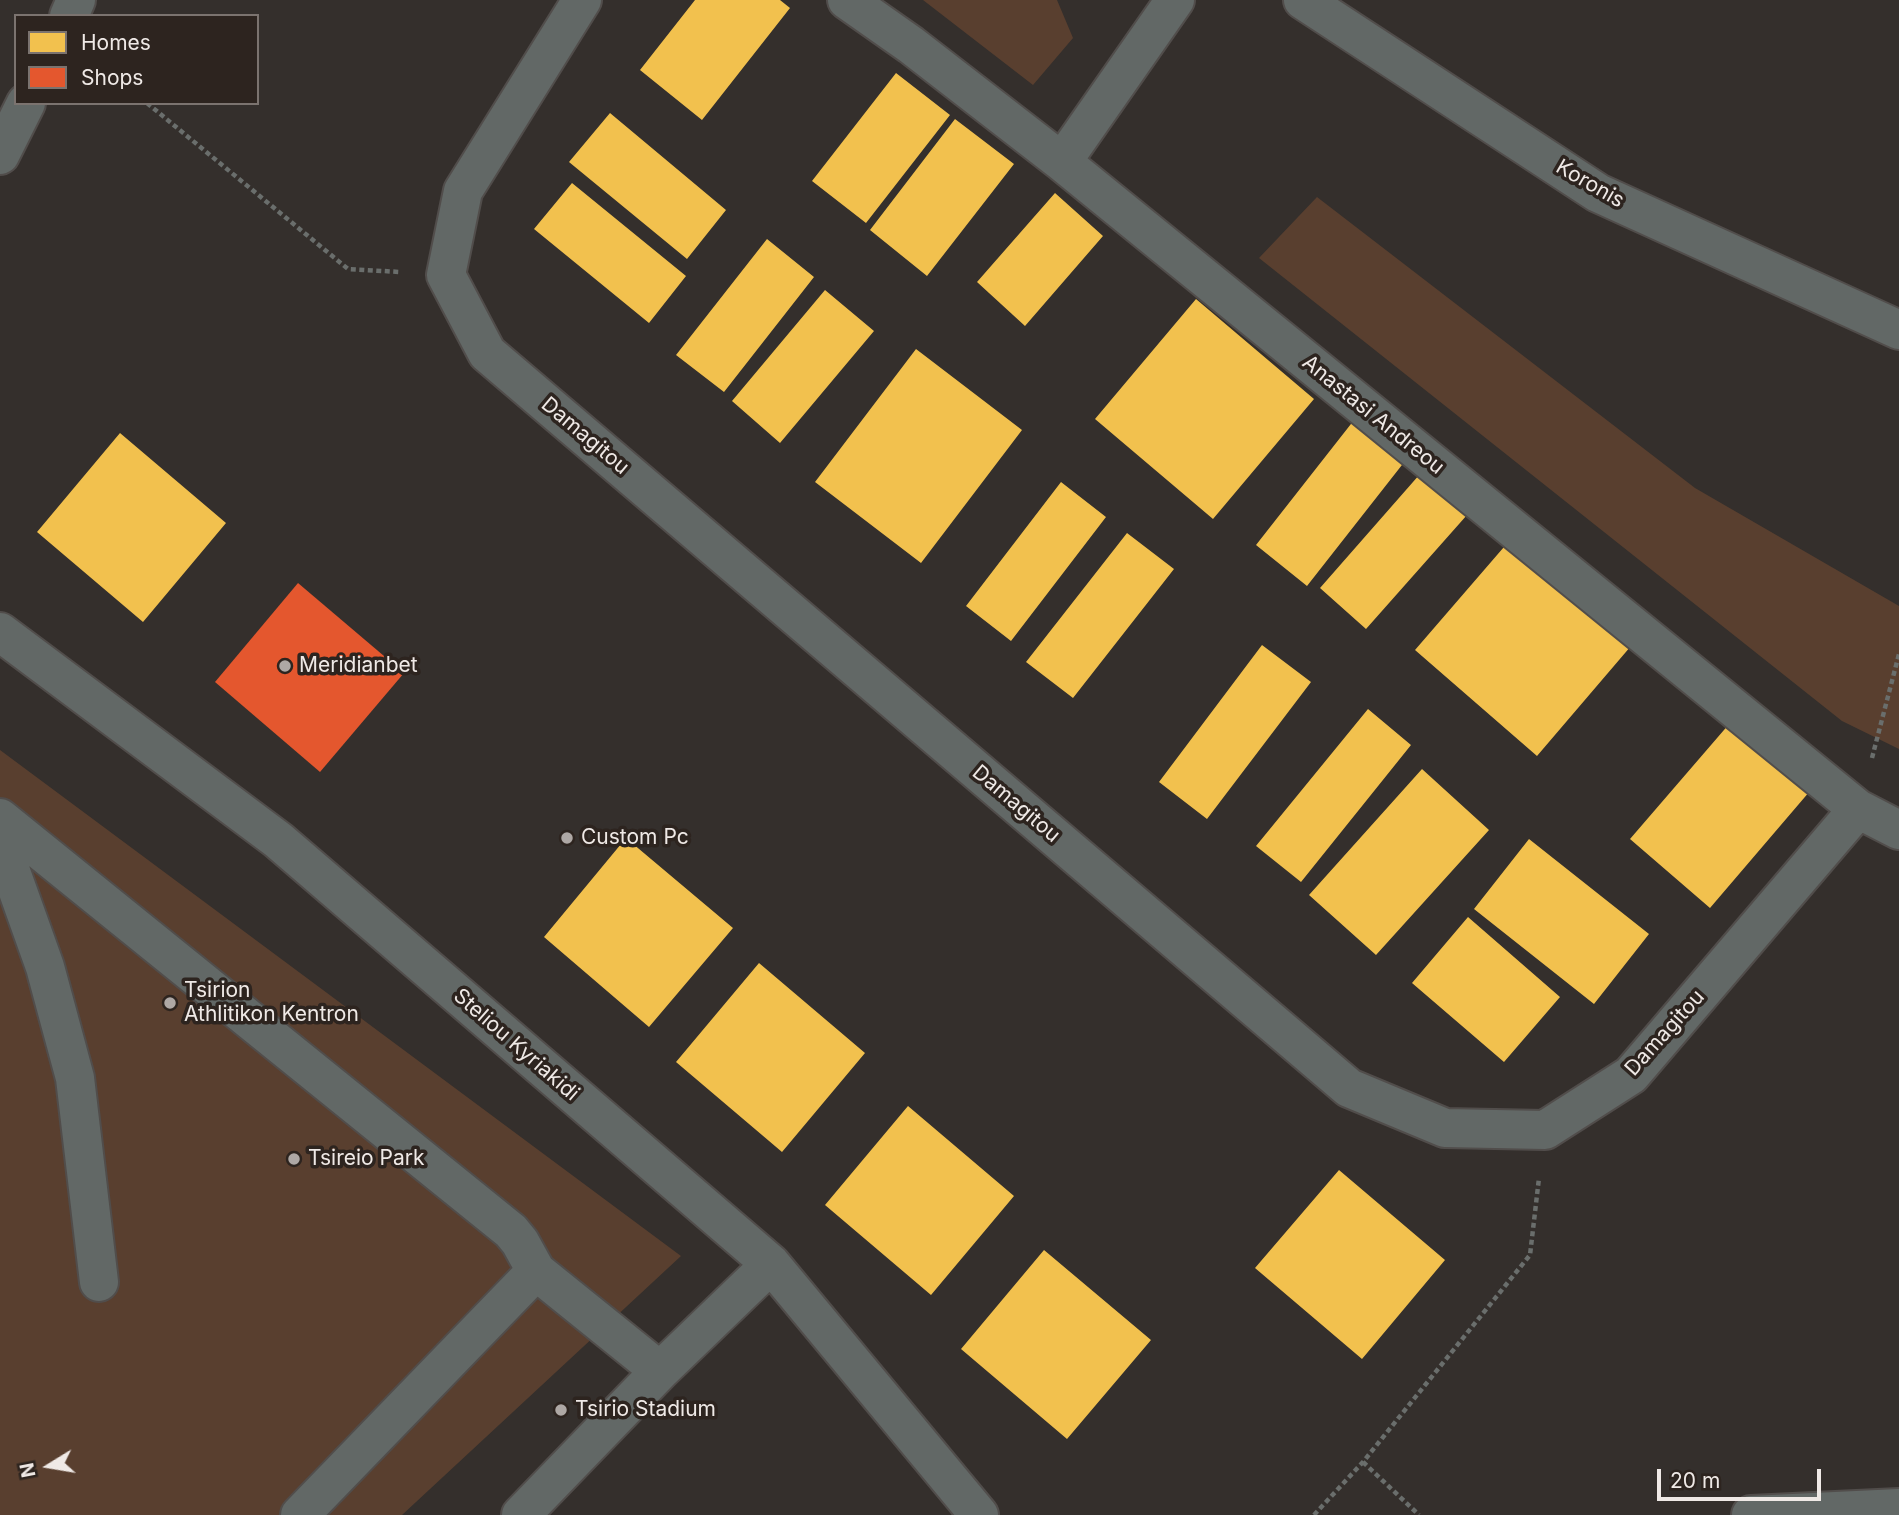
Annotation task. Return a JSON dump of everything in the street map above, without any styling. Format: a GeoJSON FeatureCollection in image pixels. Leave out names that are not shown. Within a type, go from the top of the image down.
{"type":"FeatureCollection","features":[{"type":"Feature","properties":{"kind":"street"},"geometry":{"type":"LineString","coordinates":[[446,275],[463,191],[582,0]]}},
{"type":"Feature","properties":{"kind":"street","name":"Anastasi Andreou"},"geometry":{"type":"LineString","coordinates":[[847,0],[911,45],[1062,162],[1858,809],[1899,830]]}},
{"type":"Feature","properties":{"kind":"street"},"geometry":{"type":"LineString","coordinates":[[1062,162],[1175,0]]}},
{"type":"Feature","properties":{"kind":"street","name":"Koronis"},"geometry":{"type":"LineString","coordinates":[[1303,0],[1598,193],[1899,330]]}},
{"type":"Feature","properties":{"kind":"street"},"geometry":{"type":"LineString","coordinates":[[0,155],[25,105]]}},
{"type":"Feature","properties":{"kind":"street","name":"Damagitou"},"geometry":{"type":"LineString","coordinates":[[446,275],[487,352],[1349,1088],[1445,1128],[1545,1130],[1631,1075],[1858,809]]}},
{"type":"Feature","properties":{"kind":"street","name":"Steliou Kyriakidi"},"geometry":{"type":"LineString","coordinates":[[0,632],[278,840],[771,1265],[979,1515]]}},
{"type":"Feature","properties":{"kind":"street"},"geometry":{"type":"LineString","coordinates":[[0,818],[511,1231],[536,1271],[660,1371]]}},
{"type":"Feature","properties":{"kind":"street"},"geometry":{"type":"LineString","coordinates":[[0,841],[45,967],[75,1078],[99,1282]]}},
{"type":"Feature","properties":{"kind":"street"},"geometry":{"type":"LineString","coordinates":[[520,1515],[660,1371],[771,1265]]}},
{"type":"Feature","properties":{"kind":"street"},"geometry":{"type":"LineString","coordinates":[[300,1515],[536,1271]]}},
{"type":"Feature","properties":{"kind":"street"},"geometry":{"type":"LineString","coordinates":[[1751,1515],[1899,1508]]}},
{"type":"Feature","properties":{"kind":"path"},"geometry":{"type":"LineString","coordinates":[[149,105],[348,269],[446,275]]}},
{"type":"Feature","properties":{"kind":"path"},"geometry":{"type":"LineString","coordinates":[[1858,809],[1899,654]]}},
{"type":"Feature","properties":{"kind":"path"},"geometry":{"type":"LineString","coordinates":[[1314,1515],[1363,1462],[1530,1255],[1545,1130]]}},
{"type":"Feature","properties":{"kind":"path"},"geometry":{"type":"LineString","coordinates":[[1363,1462],[1419,1515]]}},
{"type":"Feature","properties":{"kind":"shaded area"},"geometry":{"type":"Polygon","coordinates":[[[923,0],[1057,0],[1073,38],[1033,85],[923,0]]]}},
{"type":"Feature","properties":{"kind":"shaded area"},"geometry":{"type":"Polygon","coordinates":[[[1317,197],[1695,488],[1899,606],[1899,749],[1842,721],[1259,258],[1317,197]]]}},
{"type":"Feature","properties":{"kind":"shaded area","name":"Tsirion Athlitikon Kentron"},"geometry":{"type":"Polygon","coordinates":[[[0,750],[681,1256],[402,1515],[0,1515],[0,750]]]}},
{"type":"Feature","properties":{"kind":"building: Homes"},"geometry":{"type":"Polygon","coordinates":[[[695,0],[780,0],[790,8],[702,120],[640,70],[695,0]]]}},
{"type":"Feature","properties":{"kind":"building: Homes"},"geometry":{"type":"Polygon","coordinates":[[[896,73],[950,115],[866,223],[812,181],[896,73]]]}},
{"type":"Feature","properties":{"kind":"building: Homes"},"geometry":{"type":"Polygon","coordinates":[[[610,113],[726,210],[687,259],[569,162],[610,113]]]}},
{"type":"Feature","properties":{"kind":"building: Homes"},"geometry":{"type":"Polygon","coordinates":[[[955,119],[1014,164],[927,276],[870,230],[955,119]]]}},
{"type":"Feature","properties":{"kind":"building: Homes"},"geometry":{"type":"Polygon","coordinates":[[[572,183],[686,276],[649,323],[534,229],[572,183]]]}},
{"type":"Feature","properties":{"kind":"building: Homes"},"geometry":{"type":"Polygon","coordinates":[[[1055,193],[1103,236],[1025,326],[977,282],[1055,193]]]}},
{"type":"Feature","properties":{"kind":"building: Homes"},"geometry":{"type":"Polygon","coordinates":[[[767,239],[814,277],[724,392],[676,355],[767,239]]]}},
{"type":"Feature","properties":{"kind":"building: Homes"},"geometry":{"type":"Polygon","coordinates":[[[825,290],[874,331],[780,443],[732,401],[825,290]]]}},
{"type":"Feature","properties":{"kind":"building: Homes"},"geometry":{"type":"Polygon","coordinates":[[[1196,299],[1314,399],[1213,519],[1095,419],[1196,299]]]}},
{"type":"Feature","properties":{"kind":"building: Homes"},"geometry":{"type":"Polygon","coordinates":[[[916,349],[1022,430],[921,563],[815,482],[916,349]]]}},
{"type":"Feature","properties":{"kind":"building: Homes"},"geometry":{"type":"Polygon","coordinates":[[[1358,415],[1409,456],[1307,586],[1256,545],[1358,415]]]}},
{"type":"Feature","properties":{"kind":"building: Homes"},"geometry":{"type":"Polygon","coordinates":[[[120,433],[226,523],[143,622],[37,532],[120,433]]]}},
{"type":"Feature","properties":{"kind":"building: Homes"},"geometry":{"type":"Polygon","coordinates":[[[1420,474],[1467,515],[1366,629],[1320,588],[1420,474]]]}},
{"type":"Feature","properties":{"kind":"building: Homes"},"geometry":{"type":"Polygon","coordinates":[[[1061,482],[1106,517],[1011,641],[966,606],[1061,482]]]}},
{"type":"Feature","properties":{"kind":"building: Homes"},"geometry":{"type":"Polygon","coordinates":[[[1127,533],[1174,569],[1073,698],[1026,662],[1127,533]]]}},
{"type":"Feature","properties":{"kind":"building: Homes"},"geometry":{"type":"Polygon","coordinates":[[[1510,540],[1631,646],[1537,756],[1415,650],[1510,540]]]}},
{"type":"Feature","properties":{"kind":"building: Homes"},"geometry":{"type":"Polygon","coordinates":[[[1262,645],[1311,682],[1207,819],[1159,782],[1262,645]]]}},
{"type":"Feature","properties":{"kind":"building: Homes"},"geometry":{"type":"Polygon","coordinates":[[[1368,709],[1411,745],[1301,882],[1256,846],[1368,709]]]}},
{"type":"Feature","properties":{"kind":"building: Homes"},"geometry":{"type":"Polygon","coordinates":[[[1730,723],[1810,791],[1710,908],[1630,839],[1730,723]]]}},
{"type":"Feature","properties":{"kind":"building: Homes"},"geometry":{"type":"Polygon","coordinates":[[[1422,769],[1489,830],[1376,955],[1309,895],[1422,769]]]}},
{"type":"Feature","properties":{"kind":"building: Homes"},"geometry":{"type":"Polygon","coordinates":[[[626,838],[733,928],[649,1027],[544,937],[626,838]]]}},
{"type":"Feature","properties":{"kind":"building: Homes"},"geometry":{"type":"Polygon","coordinates":[[[1529,839],[1649,934],[1594,1004],[1474,909],[1529,839]]]}},
{"type":"Feature","properties":{"kind":"building: Homes"},"geometry":{"type":"Polygon","coordinates":[[[1468,917],[1560,997],[1504,1062],[1412,983],[1468,917]]]}},
{"type":"Feature","properties":{"kind":"building: Homes"},"geometry":{"type":"Polygon","coordinates":[[[759,963],[865,1053],[782,1152],[676,1062],[759,963]]]}},
{"type":"Feature","properties":{"kind":"building: Homes"},"geometry":{"type":"Polygon","coordinates":[[[908,1106],[1014,1196],[931,1295],[825,1205],[908,1106]]]}},
{"type":"Feature","properties":{"kind":"building: Homes"},"geometry":{"type":"Polygon","coordinates":[[[1339,1170],[1445,1260],[1362,1359],[1255,1268],[1339,1170]]]}},
{"type":"Feature","properties":{"kind":"building: Homes"},"geometry":{"type":"Polygon","coordinates":[[[1044,1250],[1151,1340],[1067,1439],[961,1349],[1044,1250]]]}},
{"type":"Feature","properties":{"kind":"building: Shops"},"geometry":{"type":"Polygon","coordinates":[[[298,583],[404,673],[320,772],[215,682],[298,583]]]}},
{"type":"Feature","properties":{"kind":"place","name":"Meridianbet"},"geometry":{"type":"Point","coordinates":[285,666]}},
{"type":"Feature","properties":{"kind":"place","name":"Custom Pc"},"geometry":{"type":"Point","coordinates":[567,838]}},
{"type":"Feature","properties":{"kind":"place","name":"Tsirion Athlitikon Kentron"},"geometry":{"type":"Point","coordinates":[170,1003]}},
{"type":"Feature","properties":{"kind":"place","name":"Tsireio Park"},"geometry":{"type":"Point","coordinates":[294,1159]}},
{"type":"Feature","properties":{"kind":"place","name":"Tsirio Stadium"},"geometry":{"type":"Point","coordinates":[561,1410]}}]}
